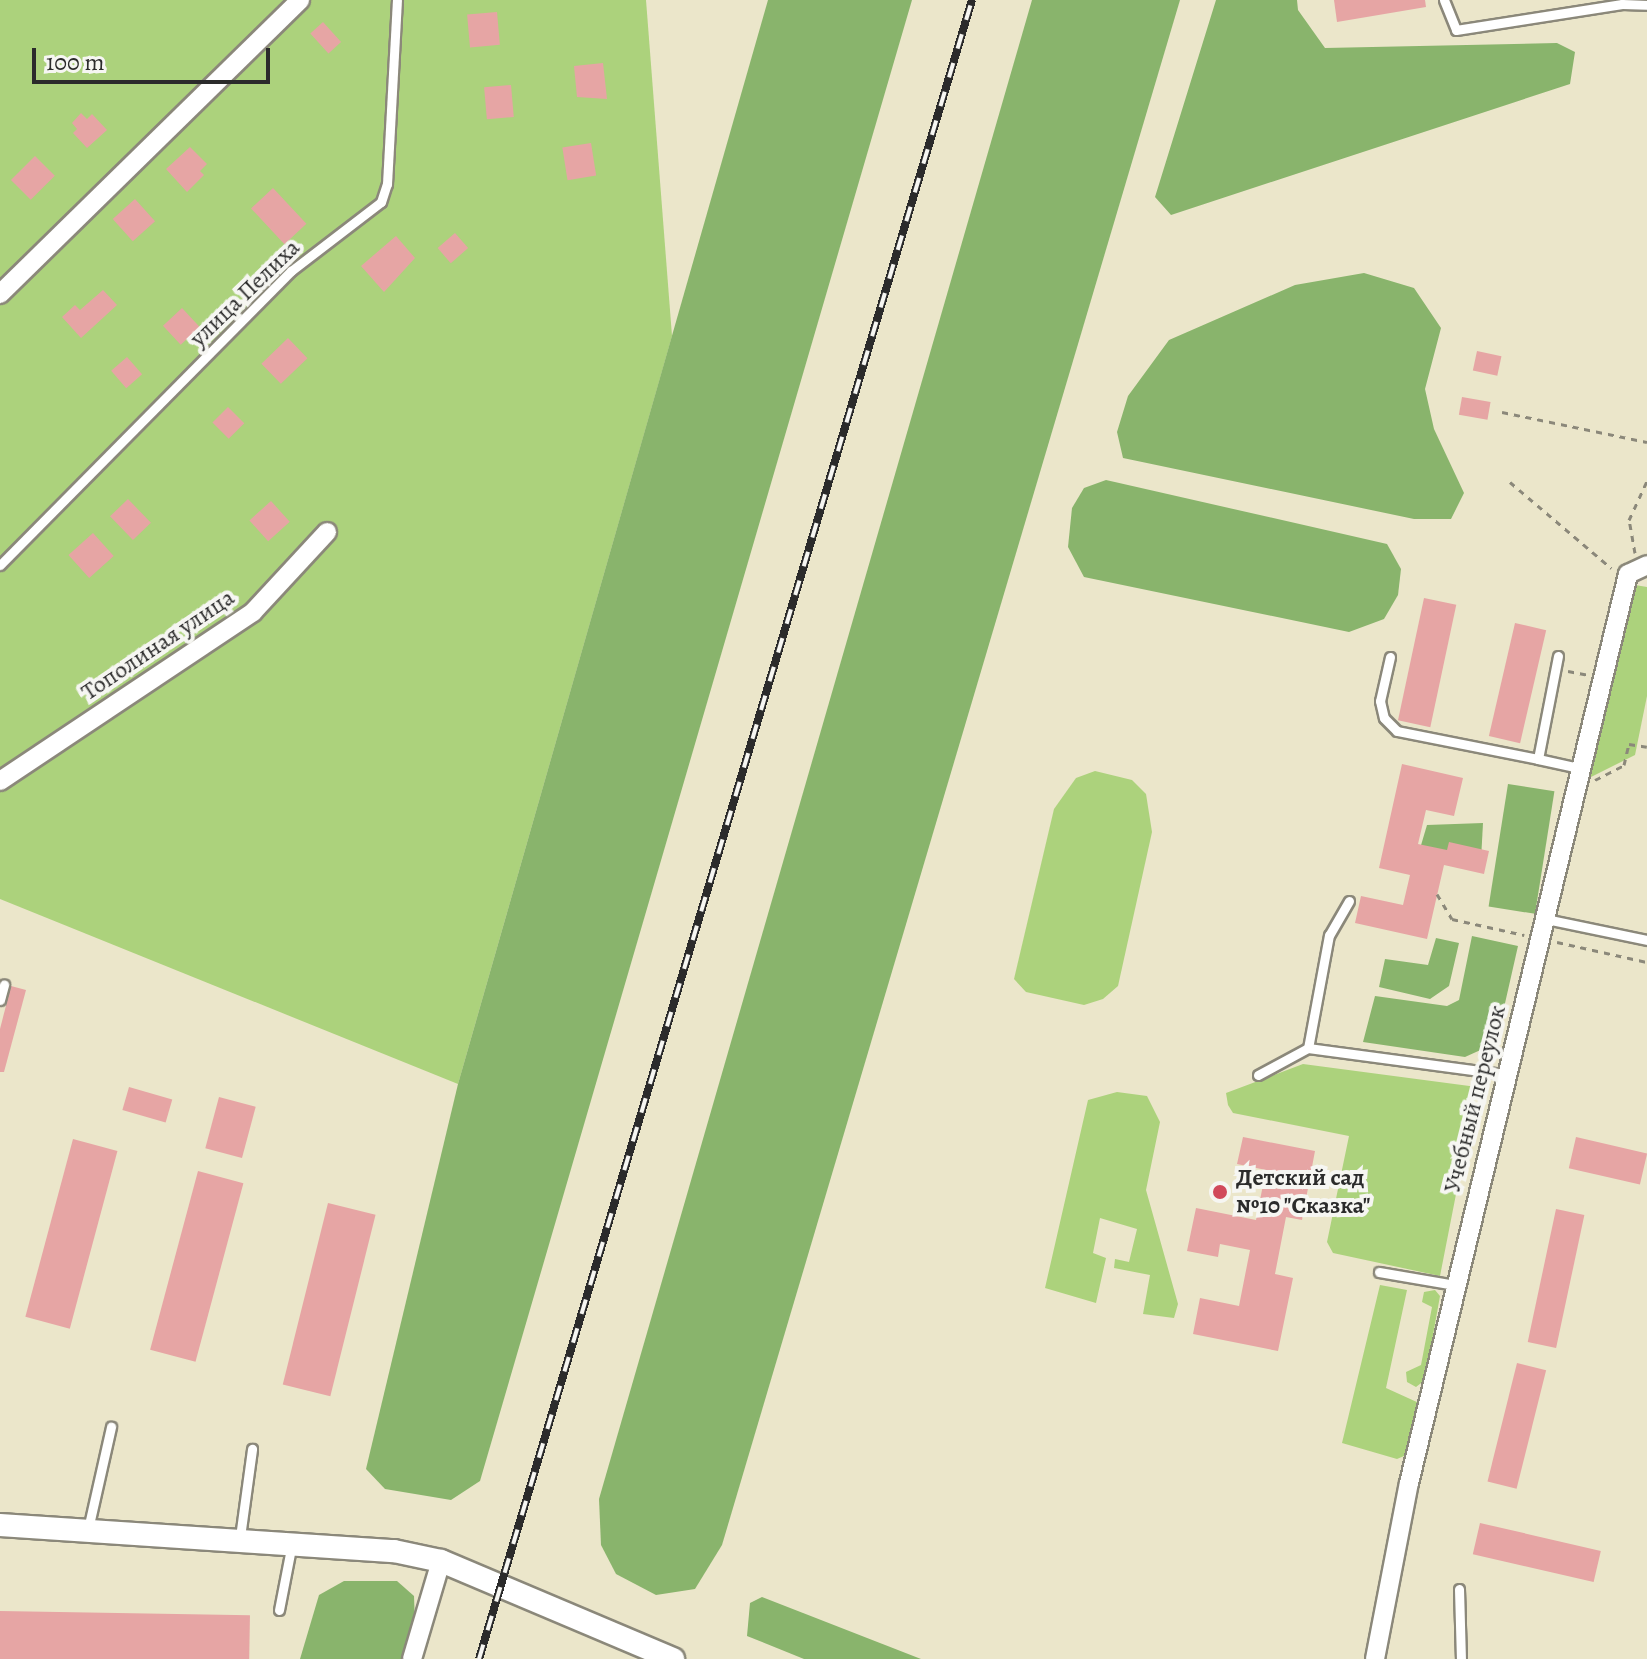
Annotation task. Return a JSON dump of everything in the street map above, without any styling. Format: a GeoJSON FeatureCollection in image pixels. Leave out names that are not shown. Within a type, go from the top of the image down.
{"type":"FeatureCollection","features":[{"type":"Feature","properties":{"kind":"street"},"geometry":{"type":"LineString","coordinates":[[0,294],[286,9],[300,0]]}},
{"type":"Feature","properties":{"kind":"street","name":"Тополиная улица"},"geometry":{"type":"LineString","coordinates":[[0,781],[253,612],[327,532]]}},
{"type":"Feature","properties":{"kind":"street","name":"Учебный переулок"},"geometry":{"type":"LineString","coordinates":[[1375,1659],[1455,1285],[1504,1074],[1546,919],[1566,800],[1587,776],[1604,679],[1637,571]]}},
{"type":"Feature","properties":{"kind":"street"},"geometry":{"type":"LineString","coordinates":[[0,1525],[292,1540],[441,1561],[673,1659]]}},
{"type":"Feature","properties":{"kind":"street"},"geometry":{"type":"LineString","coordinates":[[412,1659],[441,1561]]}},
{"type":"Feature","properties":{"kind":"lane","name":"улица Пелиха"},"geometry":{"type":"LineString","coordinates":[[0,565],[291,271],[381,202],[387,184],[397,0]]}},
{"type":"Feature","properties":{"kind":"lane"},"geometry":{"type":"LineString","coordinates":[[1444,0],[1456,30],[1647,5]]}},
{"type":"Feature","properties":{"kind":"lane"},"geometry":{"type":"LineString","coordinates":[[1538,759],[1558,656]]}},
{"type":"Feature","properties":{"kind":"lane"},"geometry":{"type":"LineString","coordinates":[[1390,657],[1380,701],[1384,718],[1397,731],[1538,759],[1587,776]]}},
{"type":"Feature","properties":{"kind":"lane"},"geometry":{"type":"LineString","coordinates":[[1308,1048],[1329,935],[1349,901]]}},
{"type":"Feature","properties":{"kind":"lane"},"geometry":{"type":"LineString","coordinates":[[1546,919],[1647,940]]}},
{"type":"Feature","properties":{"kind":"lane"},"geometry":{"type":"LineString","coordinates":[[0,1000],[4,985]]}},
{"type":"Feature","properties":{"kind":"lane"},"geometry":{"type":"LineString","coordinates":[[1258,1075],[1308,1048],[1504,1074]]}},
{"type":"Feature","properties":{"kind":"lane"},"geometry":{"type":"LineString","coordinates":[[1379,1272],[1455,1285]]}},
{"type":"Feature","properties":{"kind":"lane"},"geometry":{"type":"LineString","coordinates":[[88,1529],[111,1427]]}},
{"type":"Feature","properties":{"kind":"lane"},"geometry":{"type":"LineString","coordinates":[[240,1537],[252,1449]]}},
{"type":"Feature","properties":{"kind":"lane"},"geometry":{"type":"LineString","coordinates":[[279,1610],[292,1540]]}},
{"type":"Feature","properties":{"kind":"lane"},"geometry":{"type":"LineString","coordinates":[[1459,1589],[1461,1659]]}},
{"type":"Feature","properties":{"kind":"path"},"geometry":{"type":"LineString","coordinates":[[1502,412],[1647,442]]}},
{"type":"Feature","properties":{"kind":"path"},"geometry":{"type":"LineString","coordinates":[[1637,571],[1629,520],[1647,481]]}},
{"type":"Feature","properties":{"kind":"path"},"geometry":{"type":"LineString","coordinates":[[1510,482],[1637,571]]}},
{"type":"Feature","properties":{"kind":"path"},"geometry":{"type":"LineString","coordinates":[[1556,669],[1604,679]]}},
{"type":"Feature","properties":{"kind":"path"},"geometry":{"type":"LineString","coordinates":[[1587,776],[1624,765],[1629,744],[1647,747]]}},
{"type":"Feature","properties":{"kind":"path"},"geometry":{"type":"LineString","coordinates":[[1437,894],[1452,919],[1527,936]]}},
{"type":"Feature","properties":{"kind":"path"},"geometry":{"type":"LineString","coordinates":[[1551,941],[1647,962]]}},
{"type":"Feature","properties":{"kind":"green space"},"geometry":{"type":"Polygon","coordinates":[[[0,0],[646,0],[672,336],[458,1084],[0,899],[0,0]]]}},
{"type":"Feature","properties":{"kind":"green space"},"geometry":{"type":"Polygon","coordinates":[[[768,0],[912,0],[480,1481],[451,1500],[385,1489],[366,1469],[458,1084],[768,0]]]}},
{"type":"Feature","properties":{"kind":"green space"},"geometry":{"type":"Polygon","coordinates":[[[1032,0],[1180,0],[722,1545],[695,1589],[656,1595],[616,1574],[601,1545],[599,1499],[1032,0]]]}},
{"type":"Feature","properties":{"kind":"green space"},"geometry":{"type":"Polygon","coordinates":[[[1216,0],[1297,0],[1298,10],[1325,48],[1557,43],[1575,52],[1570,84],[1171,215],[1155,197],[1216,0]]]}},
{"type":"Feature","properties":{"kind":"green space"},"geometry":{"type":"Polygon","coordinates":[[[1364,273],[1414,288],[1441,328],[1425,389],[1434,429],[1464,493],[1451,519],[1414,519],[1123,458],[1117,432],[1128,396],[1169,340],[1295,285],[1364,273]]]}},
{"type":"Feature","properties":{"kind":"green space"},"geometry":{"type":"Polygon","coordinates":[[[1106,480],[1387,544],[1401,569],[1398,595],[1384,619],[1349,632],[1084,577],[1068,547],[1072,508],[1084,488],[1106,480]]]}},
{"type":"Feature","properties":{"kind":"green space"},"geometry":{"type":"Polygon","coordinates":[[[1635,585],[1647,587],[1647,696],[1635,755],[1585,780],[1628,588],[1635,585]]]}},
{"type":"Feature","properties":{"kind":"green space"},"geometry":{"type":"Polygon","coordinates":[[[1095,771],[1132,780],[1146,794],[1152,832],[1118,986],[1103,999],[1084,1005],[1026,992],[1014,979],[1054,809],[1076,778],[1095,771]]]}},
{"type":"Feature","properties":{"kind":"green space"},"geometry":{"type":"Polygon","coordinates":[[[1508,784],[1554,791],[1535,914],[1489,906],[1508,784]]]}},
{"type":"Feature","properties":{"kind":"green space"},"geometry":{"type":"Polygon","coordinates":[[[1483,823],[1481,860],[1419,852],[1427,825],[1483,823]]]}},
{"type":"Feature","properties":{"kind":"green space"},"geometry":{"type":"Polygon","coordinates":[[[1472,936],[1518,946],[1496,1043],[1465,1057],[1363,1042],[1375,996],[1447,1006],[1459,1000],[1472,936]]]}},
{"type":"Feature","properties":{"kind":"green space"},"geometry":{"type":"Polygon","coordinates":[[[1436,938],[1459,943],[1449,986],[1430,999],[1379,987],[1385,959],[1428,965],[1436,938]]]}},
{"type":"Feature","properties":{"kind":"green space"},"geometry":{"type":"Polygon","coordinates":[[[1303,1064],[1477,1087],[1440,1276],[1333,1253],[1327,1242],[1349,1136],[1233,1113],[1228,1105],[1226,1093],[1303,1064]]]}},
{"type":"Feature","properties":{"kind":"green space"},"geometry":{"type":"Polygon","coordinates":[[[1117,1092],[1147,1096],[1160,1122],[1146,1190],[1178,1304],[1174,1318],[1143,1314],[1150,1275],[1114,1268],[1115,1259],[1129,1262],[1137,1229],[1100,1218],[1093,1253],[1106,1258],[1096,1303],[1045,1288],[1088,1100],[1117,1092]]]}},
{"type":"Feature","properties":{"kind":"green space"},"geometry":{"type":"Polygon","coordinates":[[[1380,1285],[1407,1290],[1386,1388],[1419,1403],[1404,1456],[1397,1459],[1342,1443],[1380,1285]]]}},
{"type":"Feature","properties":{"kind":"green space"},"geometry":{"type":"Polygon","coordinates":[[[1435,1290],[1440,1296],[1425,1380],[1416,1387],[1407,1382],[1406,1372],[1421,1365],[1432,1307],[1422,1302],[1424,1292],[1435,1290]]]}},
{"type":"Feature","properties":{"kind":"green space"},"geometry":{"type":"Polygon","coordinates":[[[344,1581],[397,1581],[414,1596],[415,1625],[406,1659],[300,1659],[319,1595],[344,1581]]]}},
{"type":"Feature","properties":{"kind":"green space"},"geometry":{"type":"Polygon","coordinates":[[[762,1597],[921,1659],[804,1659],[747,1636],[750,1603],[762,1597]]]}},
{"type":"Feature","properties":{"kind":"building"},"geometry":{"type":"Polygon","coordinates":[[[1334,0],[1425,0],[1426,7],[1337,22],[1334,0]]]}},
{"type":"Feature","properties":{"kind":"building"},"geometry":{"type":"Polygon","coordinates":[[[497,12],[500,45],[470,47],[467,15],[497,12]]]}},
{"type":"Feature","properties":{"kind":"building"},"geometry":{"type":"Polygon","coordinates":[[[323,22],[341,42],[328,53],[310,33],[323,22]]]}},
{"type":"Feature","properties":{"kind":"building"},"geometry":{"type":"Polygon","coordinates":[[[603,63],[607,99],[577,97],[574,66],[603,63]]]}},
{"type":"Feature","properties":{"kind":"building"},"geometry":{"type":"Polygon","coordinates":[[[511,85],[514,117],[487,119],[484,87],[511,85]]]}},
{"type":"Feature","properties":{"kind":"building"},"geometry":{"type":"Polygon","coordinates":[[[81,113],[87,119],[92,114],[107,130],[87,148],[73,133],[77,129],[72,123],[81,113]]]}},
{"type":"Feature","properties":{"kind":"building"},"geometry":{"type":"Polygon","coordinates":[[[591,143],[596,176],[568,180],[562,148],[591,143]]]}},
{"type":"Feature","properties":{"kind":"building"},"geometry":{"type":"Polygon","coordinates":[[[190,147],[207,164],[200,171],[204,175],[187,192],[166,169],[190,147]]]}},
{"type":"Feature","properties":{"kind":"building"},"geometry":{"type":"Polygon","coordinates":[[[35,156],[55,176],[31,200],[11,180],[35,156]]]}},
{"type":"Feature","properties":{"kind":"building"},"geometry":{"type":"Polygon","coordinates":[[[273,188],[306,224],[284,244],[251,208],[273,188]]]}},
{"type":"Feature","properties":{"kind":"building"},"geometry":{"type":"Polygon","coordinates":[[[135,199],[155,221],[133,241],[113,219],[135,199]]]}},
{"type":"Feature","properties":{"kind":"building"},"geometry":{"type":"Polygon","coordinates":[[[455,233],[468,248],[451,263],[438,248],[455,233]]]}},
{"type":"Feature","properties":{"kind":"building"},"geometry":{"type":"Polygon","coordinates":[[[396,236],[415,258],[384,292],[361,266],[396,236]]]}},
{"type":"Feature","properties":{"kind":"building"},"geometry":{"type":"Polygon","coordinates":[[[103,290],[117,305],[81,338],[62,317],[75,305],[80,310],[103,290]]]}},
{"type":"Feature","properties":{"kind":"building"},"geometry":{"type":"Polygon","coordinates":[[[182,308],[200,327],[181,345],[163,326],[182,308]]]}},
{"type":"Feature","properties":{"kind":"building"},"geometry":{"type":"Polygon","coordinates":[[[288,338],[307,358],[281,384],[261,364],[288,338]]]}},
{"type":"Feature","properties":{"kind":"building"},"geometry":{"type":"Polygon","coordinates":[[[1477,351],[1501,356],[1497,376],[1473,371],[1477,351]]]}},
{"type":"Feature","properties":{"kind":"building"},"geometry":{"type":"Polygon","coordinates":[[[127,357],[142,374],[126,388],[111,371],[127,357]]]}},
{"type":"Feature","properties":{"kind":"building"},"geometry":{"type":"Polygon","coordinates":[[[1462,397],[1491,402],[1487,420],[1459,415],[1462,397]]]}},
{"type":"Feature","properties":{"kind":"building"},"geometry":{"type":"Polygon","coordinates":[[[228,407],[244,423],[229,439],[212,423],[228,407]]]}},
{"type":"Feature","properties":{"kind":"building"},"geometry":{"type":"Polygon","coordinates":[[[128,499],[151,523],[133,540],[110,516],[128,499]]]}},
{"type":"Feature","properties":{"kind":"building"},"geometry":{"type":"Polygon","coordinates":[[[271,501],[290,522],[268,541],[249,520],[271,501]]]}},
{"type":"Feature","properties":{"kind":"building"},"geometry":{"type":"Polygon","coordinates":[[[93,533],[114,556],[89,578],[68,555],[93,533]]]}},
{"type":"Feature","properties":{"kind":"building"},"geometry":{"type":"Polygon","coordinates":[[[1424,598],[1456,605],[1430,727],[1398,720],[1424,598]]]}},
{"type":"Feature","properties":{"kind":"building"},"geometry":{"type":"Polygon","coordinates":[[[1515,623],[1546,630],[1520,743],[1489,736],[1515,623]]]}},
{"type":"Feature","properties":{"kind":"building"},"geometry":{"type":"Polygon","coordinates":[[[1402,764],[1463,778],[1454,816],[1426,810],[1418,844],[1447,850],[1449,842],[1489,851],[1484,874],[1444,865],[1427,939],[1355,923],[1361,896],[1403,905],[1410,875],[1379,868],[1402,764]]]}},
{"type":"Feature","properties":{"kind":"building"},"geometry":{"type":"Polygon","coordinates":[[[11,986],[26,990],[4,1072],[0,1072],[0,1029],[11,986]]]}},
{"type":"Feature","properties":{"kind":"building"},"geometry":{"type":"Polygon","coordinates":[[[129,1087],[172,1099],[166,1122],[122,1110],[129,1087]]]}},
{"type":"Feature","properties":{"kind":"building"},"geometry":{"type":"Polygon","coordinates":[[[219,1097],[256,1107],[242,1158],[205,1148],[219,1097]]]}},
{"type":"Feature","properties":{"kind":"building"},"geometry":{"type":"Polygon","coordinates":[[[1243,1137],[1315,1151],[1302,1220],[1286,1217],[1275,1274],[1293,1278],[1278,1351],[1193,1334],[1200,1298],[1239,1306],[1250,1250],[1220,1244],[1218,1257],[1187,1251],[1196,1208],[1256,1220],[1266,1170],[1237,1164],[1243,1137]]]}},
{"type":"Feature","properties":{"kind":"building"},"geometry":{"type":"Polygon","coordinates":[[[1576,1137],[1647,1153],[1640,1185],[1569,1168],[1576,1137]]]}},
{"type":"Feature","properties":{"kind":"building"},"geometry":{"type":"Polygon","coordinates":[[[73,1139],[117,1151],[70,1329],[25,1317],[73,1139]]]}},
{"type":"Feature","properties":{"kind":"building"},"geometry":{"type":"Polygon","coordinates":[[[198,1171],[243,1183],[196,1362],[150,1350],[198,1171]]]}},
{"type":"Feature","properties":{"kind":"building"},"geometry":{"type":"Polygon","coordinates":[[[328,1203],[376,1215],[330,1396],[283,1384],[328,1203]]]}},
{"type":"Feature","properties":{"kind":"building"},"geometry":{"type":"Polygon","coordinates":[[[1556,1209],[1584,1215],[1556,1348],[1528,1342],[1556,1209]]]}},
{"type":"Feature","properties":{"kind":"building"},"geometry":{"type":"Polygon","coordinates":[[[1517,1363],[1546,1370],[1517,1489],[1487,1481],[1517,1363]]]}},
{"type":"Feature","properties":{"kind":"building"},"geometry":{"type":"Polygon","coordinates":[[[1480,1523],[1601,1551],[1594,1582],[1473,1554],[1480,1523]]]}},
{"type":"Feature","properties":{"kind":"building"},"geometry":{"type":"Polygon","coordinates":[[[0,1611],[250,1615],[249,1659],[0,1659],[0,1611]]]}},
{"type":"Feature","properties":{"kind":"railway"},"geometry":{"type":"LineString","coordinates":[[479,1659],[972,0]]}},
{"type":"Feature","properties":{"kind":"place","name":"Детский сад №10 \"Сказка\""},"geometry":{"type":"Point","coordinates":[1220,1192]}}]}
